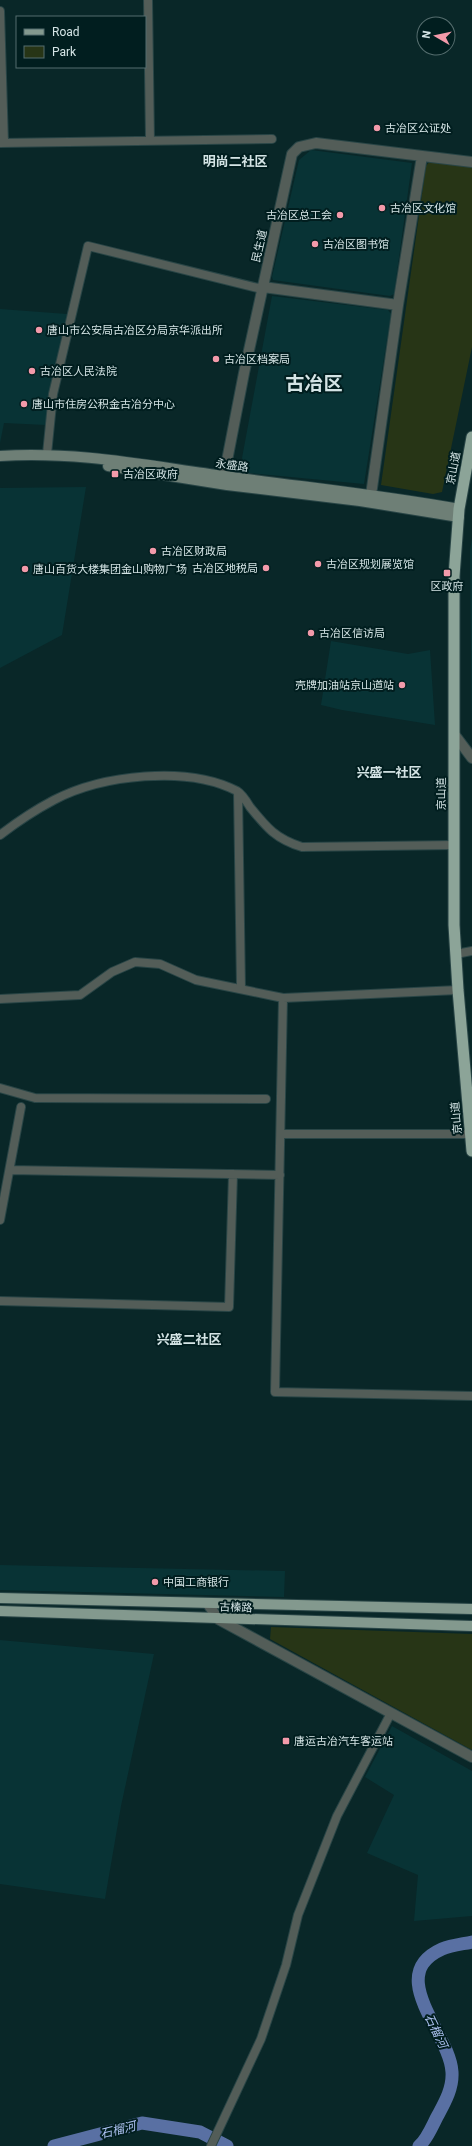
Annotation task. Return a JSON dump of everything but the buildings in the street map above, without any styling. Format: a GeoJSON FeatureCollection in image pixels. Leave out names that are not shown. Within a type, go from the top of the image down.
{"type":"FeatureCollection","features":[{"type":"Feature","properties":{"kind":"highway","name":"京山道"},"geometry":{"type":"LineString","coordinates":[[472,437],[459,513],[454,576],[456,954],[472,1151]]}},
{"type":"Feature","properties":{"kind":"main road","name":"永盛路"},"geometry":{"type":"LineString","coordinates":[[0,456],[47,454],[108,459],[371,495],[459,513]]}},
{"type":"Feature","properties":{"kind":"main road","name":"永盛路"},"geometry":{"type":"LineString","coordinates":[[0,462],[34,460],[89,463],[227,484],[459,513]]}},
{"type":"Feature","properties":{"kind":"main road","name":"古榛路"},"geometry":{"type":"LineString","coordinates":[[0,1598],[472,1609]]}},
{"type":"Feature","properties":{"kind":"main road","name":"古榛路"},"geometry":{"type":"LineString","coordinates":[[0,1611],[472,1626]]}},
{"type":"Feature","properties":{"kind":"street"},"geometry":{"type":"LineString","coordinates":[[148,0],[150,141]]}},
{"type":"Feature","properties":{"kind":"street"},"geometry":{"type":"LineString","coordinates":[[0,11],[2,143],[272,139]]}},
{"type":"Feature","properties":{"kind":"street","name":"民生道"},"geometry":{"type":"LineString","coordinates":[[224,476],[262,287],[292,154],[299,148],[316,142],[472,162]]}},
{"type":"Feature","properties":{"kind":"street"},"geometry":{"type":"LineString","coordinates":[[371,495],[398,305],[422,156]]}},
{"type":"Feature","properties":{"kind":"street"},"geometry":{"type":"LineString","coordinates":[[47,454],[53,394],[88,246],[258,288],[262,287],[398,305]]}},
{"type":"Feature","properties":{"kind":"street"},"geometry":{"type":"LineString","coordinates":[[454,734],[472,758]]}},
{"type":"Feature","properties":{"kind":"street"},"geometry":{"type":"LineString","coordinates":[[0,835],[18,821],[55,799],[93,786],[133,778],[174,776],[192,778],[238,792],[270,831],[286,842],[302,847],[455,845]]}},
{"type":"Feature","properties":{"kind":"street"},"geometry":{"type":"LineString","coordinates":[[238,792],[241,989]]}},
{"type":"Feature","properties":{"kind":"street"},"geometry":{"type":"LineString","coordinates":[[456,954],[472,951]]}},
{"type":"Feature","properties":{"kind":"street"},"geometry":{"type":"LineString","coordinates":[[0,999],[80,995],[112,972],[135,962],[160,964],[196,980],[283,998],[458,990]]}},
{"type":"Feature","properties":{"kind":"street"},"geometry":{"type":"LineString","coordinates":[[283,998],[275,1392],[472,1396]]}},
{"type":"Feature","properties":{"kind":"street"},"geometry":{"type":"LineString","coordinates":[[0,1088],[35,1098],[266,1098]]}},
{"type":"Feature","properties":{"kind":"street"},"geometry":{"type":"LineString","coordinates":[[0,1220],[21,1107]]}},
{"type":"Feature","properties":{"kind":"street"},"geometry":{"type":"LineString","coordinates":[[281,1134],[470,1134]]}},
{"type":"Feature","properties":{"kind":"street"},"geometry":{"type":"LineString","coordinates":[[10,1170],[280,1175]]}},
{"type":"Feature","properties":{"kind":"street"},"geometry":{"type":"LineString","coordinates":[[0,1301],[229,1307],[233,1174]]}},
{"type":"Feature","properties":{"kind":"street"},"geometry":{"type":"LineString","coordinates":[[208,1604],[218,1619],[472,1757]]}},
{"type":"Feature","properties":{"kind":"street"},"geometry":{"type":"LineString","coordinates":[[211,2146],[260,2040],[286,1965],[298,1915],[337,1816],[391,1713]]}},
{"type":"Feature","properties":{"kind":"shaded area"},"geometry":{"type":"Polygon","coordinates":[[[311,150],[412,163],[394,294],[390,296],[273,280],[272,277],[299,160],[311,150]]]}},
{"type":"Feature","properties":{"kind":"shaded area"},"geometry":{"type":"Polygon","coordinates":[[[272,296],[388,310],[391,314],[364,484],[249,473],[242,458],[272,296]]]}},
{"type":"Feature","properties":{"kind":"shaded area"},"geometry":{"type":"Polygon","coordinates":[[[0,309],[67,314],[49,394],[46,425],[4,423],[0,443],[0,309]]]}},
{"type":"Feature","properties":{"kind":"shaded area","name":"唐山百货大楼集团金山购物广场"},"geometry":{"type":"Polygon","coordinates":[[[86,487],[62,635],[0,668],[0,488],[86,487]]]}},
{"type":"Feature","properties":{"kind":"shaded area"},"geometry":{"type":"Polygon","coordinates":[[[472,538],[472,750],[470,551],[472,538]]]}},
{"type":"Feature","properties":{"kind":"shaded area"},"geometry":{"type":"Polygon","coordinates":[[[331,641],[408,654],[430,650],[435,725],[342,710],[321,705],[331,641]]]}},
{"type":"Feature","properties":{"kind":"shaded area"},"geometry":{"type":"Polygon","coordinates":[[[0,1565],[285,1571],[284,1597],[0,1590],[0,1565]]]}},
{"type":"Feature","properties":{"kind":"shaded area"},"geometry":{"type":"Polygon","coordinates":[[[0,1640],[154,1654],[121,1806],[105,1899],[0,1884],[0,1640]]]}},
{"type":"Feature","properties":{"kind":"shaded area"},"geometry":{"type":"Polygon","coordinates":[[[392,1726],[472,1771],[472,1916],[414,1921],[418,1875],[367,1853],[394,1795],[365,1777],[392,1726]]]}},
{"type":"Feature","properties":{"kind":"green space"},"geometry":{"type":"Polygon","coordinates":[[[430,161],[472,167],[472,347],[442,492],[433,494],[381,485],[426,166],[430,161]]]}},
{"type":"Feature","properties":{"kind":"green space"},"geometry":{"type":"Polygon","coordinates":[[[271,1627],[472,1634],[472,1750],[270,1639],[271,1627]]]}},
{"type":"Feature","properties":{"kind":"waterway","name":"石榴河"},"geometry":{"type":"LineString","coordinates":[[419,2146],[427,2136],[446,2100],[452,2078],[449,2057],[424,2006],[419,1989],[419,1974],[426,1960],[442,1949],[472,1942]]}},
{"type":"Feature","properties":{"kind":"waterway","name":"石榴河"},"geometry":{"type":"LineString","coordinates":[[54,2146],[142,2123],[200,2132],[227,2146]]}},
{"type":"Feature","properties":{"kind":"place","name":"古冶区公证处"},"geometry":{"type":"Point","coordinates":[377,128]}},
{"type":"Feature","properties":{"kind":"place","name":"古冶区文化馆"},"geometry":{"type":"Point","coordinates":[382,208]}},
{"type":"Feature","properties":{"kind":"place","name":"古冶区总工会"},"geometry":{"type":"Point","coordinates":[340,215]}},
{"type":"Feature","properties":{"kind":"place","name":"古冶区图书馆"},"geometry":{"type":"Point","coordinates":[315,244]}},
{"type":"Feature","properties":{"kind":"place","name":"唐山市公安局古冶区分局京华派出所"},"geometry":{"type":"Point","coordinates":[39,330]}},
{"type":"Feature","properties":{"kind":"place","name":"古冶区档案局"},"geometry":{"type":"Point","coordinates":[216,359]}},
{"type":"Feature","properties":{"kind":"place","name":"古冶区人民法院"},"geometry":{"type":"Point","coordinates":[32,371]}},
{"type":"Feature","properties":{"kind":"place","name":"唐山市住房公积金古冶分中心"},"geometry":{"type":"Point","coordinates":[24,404]}},
{"type":"Feature","properties":{"kind":"place","name":"古冶区政府"},"geometry":{"type":"Point","coordinates":[115,474]}},
{"type":"Feature","properties":{"kind":"place","name":"古冶区财政局"},"geometry":{"type":"Point","coordinates":[153,551]}},
{"type":"Feature","properties":{"kind":"place","name":"古冶区规划展览馆"},"geometry":{"type":"Point","coordinates":[318,564]}},
{"type":"Feature","properties":{"kind":"place","name":"古冶区地税局"},"geometry":{"type":"Point","coordinates":[266,568]}},
{"type":"Feature","properties":{"kind":"place","name":"唐山百货大楼集团金山购物广场"},"geometry":{"type":"Point","coordinates":[25,569]}},
{"type":"Feature","properties":{"kind":"place","name":"区政府"},"geometry":{"type":"Point","coordinates":[447,573]}},
{"type":"Feature","properties":{"kind":"place","name":"古冶区信访局"},"geometry":{"type":"Point","coordinates":[311,633]}},
{"type":"Feature","properties":{"kind":"place","name":"壳牌加油站京山道站"},"geometry":{"type":"Point","coordinates":[402,685]}},
{"type":"Feature","properties":{"kind":"place","name":"中国工商银行"},"geometry":{"type":"Point","coordinates":[155,1582]}},
{"type":"Feature","properties":{"kind":"place","name":"唐运古冶汽车客运站"},"geometry":{"type":"Point","coordinates":[286,1741]}},
{"type":"Feature","properties":{"kind":"district","name":"明尚二社区"},"geometry":{"type":"Point","coordinates":[235,161]}},
{"type":"Feature","properties":{"kind":"district","name":"古冶区"},"geometry":{"type":"Point","coordinates":[314,383]}},
{"type":"Feature","properties":{"kind":"district","name":"兴盛一社区"},"geometry":{"type":"Point","coordinates":[389,772]}},
{"type":"Feature","properties":{"kind":"district","name":"兴盛二社区"},"geometry":{"type":"Point","coordinates":[189,1339]}}]}
